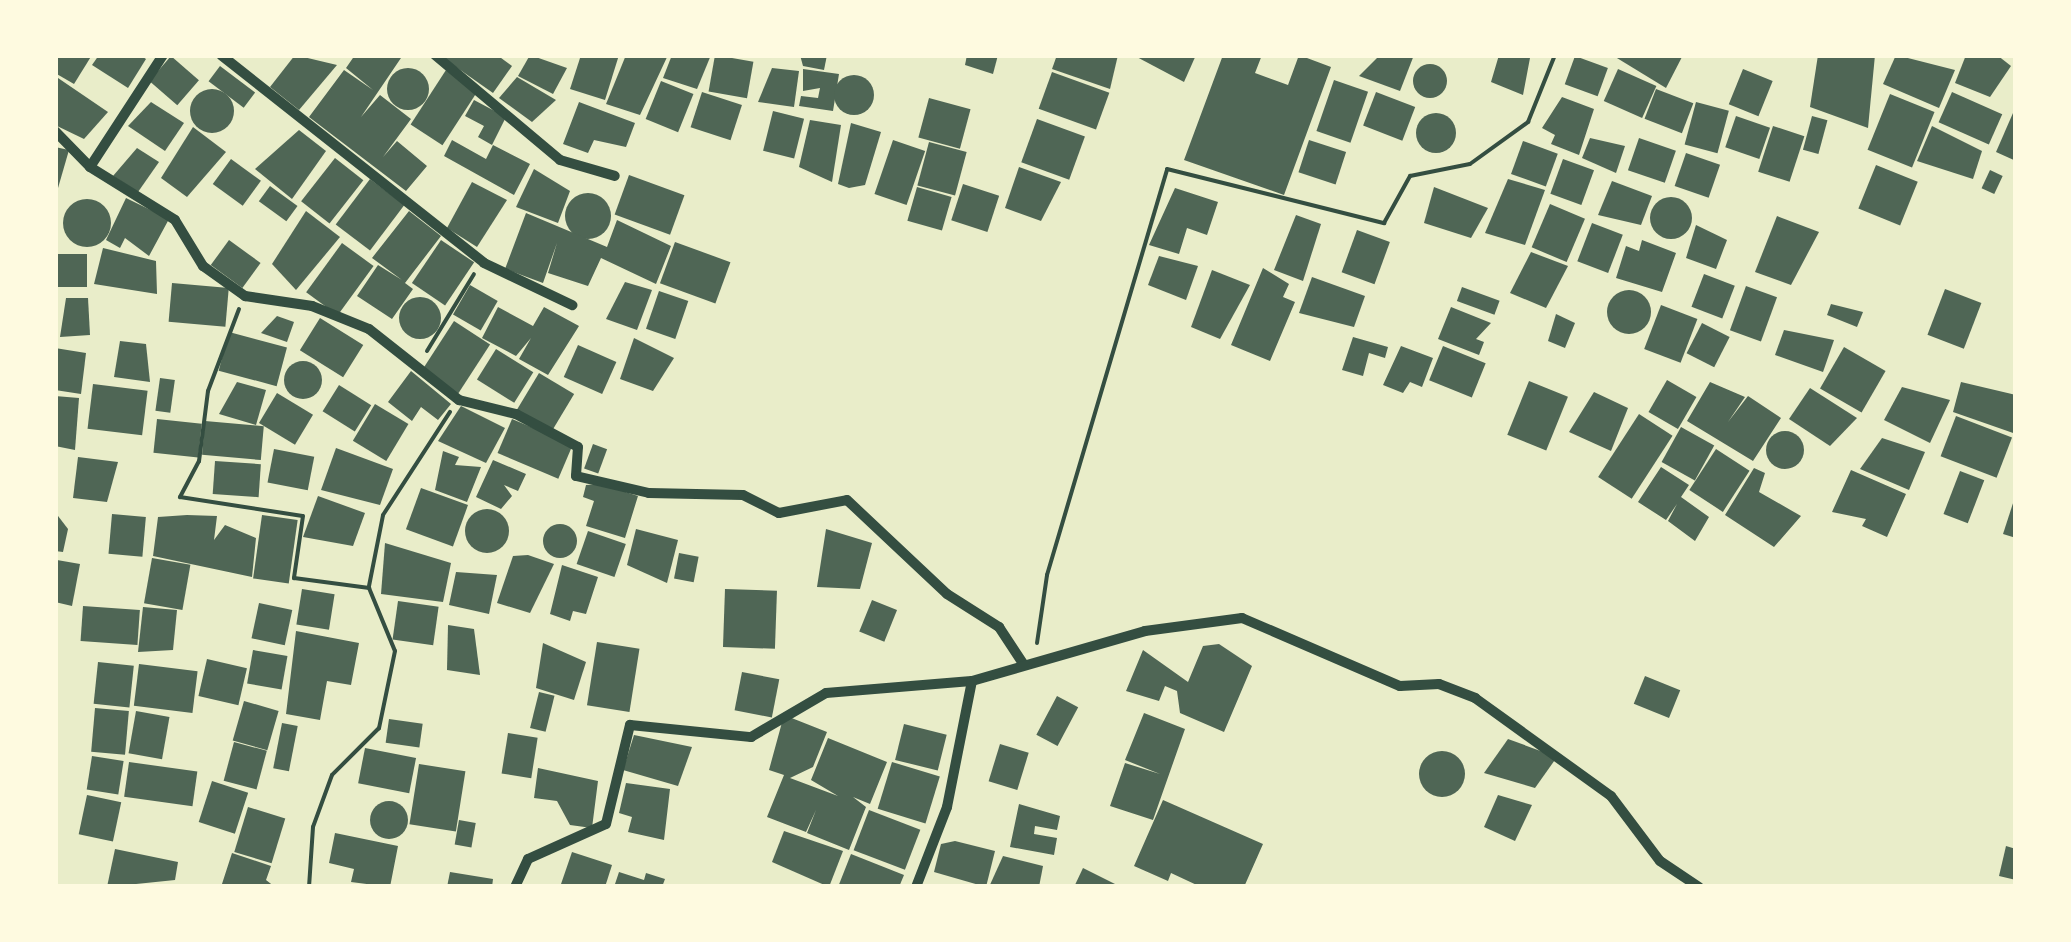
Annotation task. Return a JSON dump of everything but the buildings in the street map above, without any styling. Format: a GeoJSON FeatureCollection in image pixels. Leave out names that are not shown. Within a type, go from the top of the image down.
{"type":"FeatureCollection","features":[{"type":"Feature","properties":{"kind":"street"},"geometry":{"type":"LineString","coordinates":[[90,167],[163,55]]}},
{"type":"Feature","properties":{"kind":"street"},"geometry":{"type":"LineString","coordinates":[[222,55],[484,263],[572,305]]}},
{"type":"Feature","properties":{"kind":"street"},"geometry":{"type":"LineString","coordinates":[[435,55],[560,160],[615,176]]}},
{"type":"Feature","properties":{"kind":"street"},"geometry":{"type":"LineString","coordinates":[[55,131],[90,167],[176,220],[203,266],[246,296],[312,306],[369,329],[416,370],[459,400],[516,414],[578,447],[576,476],[649,493],[743,495],[779,513],[847,500],[947,594],[999,627],[1029,664]]}},
{"type":"Feature","properties":{"kind":"street"},"geometry":{"type":"LineString","coordinates":[[515,887],[528,859],[606,824],[630,725],[751,737],[826,693],[972,681],[1145,630],[1242,618],[1400,686],[1439,684],[1476,698],[1612,796],[1660,861],[1698,887]]}},
{"type":"Feature","properties":{"kind":"street"},"geometry":{"type":"LineString","coordinates":[[916,887],[947,807],[972,681]]}},
{"type":"Feature","properties":{"kind":"path"},"geometry":{"type":"LineString","coordinates":[[1029,664],[1047,574],[1168,169],[1384,224],[1410,176],[1470,164],[1528,122],[1555,55]]}},
{"type":"Feature","properties":{"kind":"path"},"geometry":{"type":"LineString","coordinates":[[416,370],[484,263]]}},
{"type":"Feature","properties":{"kind":"path"},"geometry":{"type":"LineString","coordinates":[[246,296],[222,339],[199,461],[180,497],[303,516],[294,578],[369,588]]}},
{"type":"Feature","properties":{"kind":"path"},"geometry":{"type":"LineString","coordinates":[[309,887],[313,828],[332,775],[378,728],[394,651],[369,588],[382,515],[459,400]]}}]}
